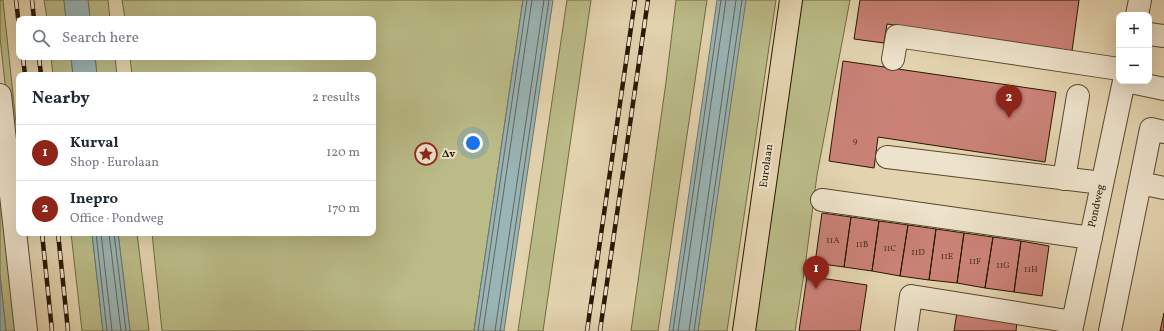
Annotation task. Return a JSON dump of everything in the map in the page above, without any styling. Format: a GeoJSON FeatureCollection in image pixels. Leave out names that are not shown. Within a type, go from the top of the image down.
{"type":"FeatureCollection","features":[{"type":"Feature","properties":{"kind":"main road","name":"Eurolaan"},"geometry":{"type":"LineString","coordinates":[[744,331],[791,0]]}},
{"type":"Feature","properties":{"kind":"street"},"geometry":{"type":"LineString","coordinates":[[1138,12],[1140,0]]}},
{"type":"Feature","properties":{"kind":"street"},"geometry":{"type":"LineString","coordinates":[[1152,34],[1164,36]]}},
{"type":"Feature","properties":{"kind":"street"},"geometry":{"type":"LineString","coordinates":[[893,59],[897,36],[1116,69]]}},
{"type":"Feature","properties":{"kind":"street","name":"Pondweg"},"geometry":{"type":"LineString","coordinates":[[1072,326],[1124,84]]}},
{"type":"Feature","properties":{"kind":"street"},"geometry":{"type":"LineString","coordinates":[[1140,84],[1164,89]]}},
{"type":"Feature","properties":{"kind":"street"},"geometry":{"type":"LineString","coordinates":[[0,95],[26,331]]}},
{"type":"Feature","properties":{"kind":"street"},"geometry":{"type":"LineString","coordinates":[[1064,179],[1078,96]]}},
{"type":"Feature","properties":{"kind":"street"},"geometry":{"type":"LineString","coordinates":[[1110,331],[1151,129],[1164,132]]}},
{"type":"Feature","properties":{"kind":"street"},"geometry":{"type":"LineString","coordinates":[[887,157],[1102,183]]}},
{"type":"Feature","properties":{"kind":"street"},"geometry":{"type":"LineString","coordinates":[[1140,183],[1164,188]]}},
{"type":"Feature","properties":{"kind":"street"},"geometry":{"type":"LineString","coordinates":[[822,200],[1091,238]]}},
{"type":"Feature","properties":{"kind":"street"},"geometry":{"type":"LineString","coordinates":[[906,331],[910,296],[1035,324],[1072,326]]}},
{"type":"Feature","properties":{"kind":"green space"},"geometry":{"type":"Polygon","coordinates":[[[0,0],[3,0],[16,123],[16,184],[0,37],[0,0]]]}},
{"type":"Feature","properties":{"kind":"green space"},"geometry":{"type":"Polygon","coordinates":[[[44,0],[64,0],[66,16],[47,16],[44,0]]]}},
{"type":"Feature","properties":{"kind":"green space"},"geometry":{"type":"Polygon","coordinates":[[[88,0],[108,0],[110,16],[90,16],[88,0]]]}},
{"type":"Feature","properties":{"kind":"green space","name":"∆v"},"geometry":{"type":"Polygon","coordinates":[[[122,0],[523,0],[474,331],[162,331],[152,236],[376,236],[376,72],[132,72],[130,60],[376,60],[376,16],[125,16],[122,0]]]}},
{"type":"Feature","properties":{"kind":"green space"},"geometry":{"type":"Polygon","coordinates":[[[567,0],[591,0],[543,331],[518,331],[567,0]]]}},
{"type":"Feature","properties":{"kind":"green space"},"geometry":{"type":"Polygon","coordinates":[[[676,0],[707,0],[658,331],[631,331],[666,82],[676,0]]]}},
{"type":"Feature","properties":{"kind":"green space"},"geometry":{"type":"Polygon","coordinates":[[[745,0],[776,0],[727,331],[698,331],[745,0]]]}},
{"type":"Feature","properties":{"kind":"green space"},"geometry":{"type":"Polygon","coordinates":[[[802,0],[850,0],[817,175],[795,331],[754,331],[775,175],[802,0]]]}},
{"type":"Feature","properties":{"kind":"green space"},"geometry":{"type":"Polygon","coordinates":[[[51,60],[71,60],[73,72],[53,72],[51,60]]]}},
{"type":"Feature","properties":{"kind":"green space"},"geometry":{"type":"Polygon","coordinates":[[[95,60],[115,60],[117,72],[97,72],[95,60]]]}},
{"type":"Feature","properties":{"kind":"green space"},"geometry":{"type":"Polygon","coordinates":[[[0,149],[19,331],[6,331],[0,275],[0,149]]]}},
{"type":"Feature","properties":{"kind":"green space"},"geometry":{"type":"Polygon","coordinates":[[[71,236],[92,236],[103,331],[82,331],[71,236]]]}},
{"type":"Feature","properties":{"kind":"green space"},"geometry":{"type":"Polygon","coordinates":[[[118,236],[137,236],[149,331],[130,331],[118,236]]]}},
{"type":"Feature","properties":{"kind":"water"},"geometry":{"type":"Polygon","coordinates":[[[64,0],[88,0],[90,16],[66,16],[64,0]]]}},
{"type":"Feature","properties":{"kind":"water"},"geometry":{"type":"Polygon","coordinates":[[[523,0],[553,0],[504,331],[474,331],[523,0]]]}},
{"type":"Feature","properties":{"kind":"water"},"geometry":{"type":"Polygon","coordinates":[[[717,0],[746,0],[698,331],[669,331],[717,0]]]}},
{"type":"Feature","properties":{"kind":"water"},"geometry":{"type":"Polygon","coordinates":[[[71,60],[95,60],[97,72],[73,72],[71,60]]]}},
{"type":"Feature","properties":{"kind":"water"},"geometry":{"type":"Polygon","coordinates":[[[92,236],[118,236],[130,331],[103,331],[92,236]]]}},
{"type":"Feature","properties":{"kind":"water"},"geometry":{"type":"Polygon","coordinates":[[[0,275],[6,331],[0,331],[0,275]]]}},
{"type":"Feature","properties":{"kind":"building"},"geometry":{"type":"Polygon","coordinates":[[[860,0],[1079,0],[1072,51],[887,24],[884,43],[854,39],[860,0]]]}},
{"type":"Feature","properties":{"kind":"building"},"geometry":{"type":"Polygon","coordinates":[[[843,61],[1056,92],[1045,162],[878,137],[874,168],[829,161],[843,61]]]}},
{"type":"Feature","properties":{"kind":"building"},"geometry":{"type":"Polygon","coordinates":[[[822,213],[851,217],[844,267],[815,263],[822,213]]]}},
{"type":"Feature","properties":{"kind":"building"},"geometry":{"type":"Polygon","coordinates":[[[851,217],[879,221],[872,271],[844,267],[851,217]]]}},
{"type":"Feature","properties":{"kind":"building"},"geometry":{"type":"Polygon","coordinates":[[[879,221],[908,225],[900,276],[872,271],[879,221]]]}},
{"type":"Feature","properties":{"kind":"building"},"geometry":{"type":"Polygon","coordinates":[[[908,225],[936,229],[929,280],[900,276],[908,225]]]}},
{"type":"Feature","properties":{"kind":"building"},"geometry":{"type":"Polygon","coordinates":[[[936,229],[964,233],[957,283],[929,280],[936,229]]]}},
{"type":"Feature","properties":{"kind":"building"},"geometry":{"type":"Polygon","coordinates":[[[964,233],[993,237],[985,288],[957,283],[964,233]]]}},
{"type":"Feature","properties":{"kind":"building"},"geometry":{"type":"Polygon","coordinates":[[[993,237],[1021,241],[1014,292],[985,288],[993,237]]]}},
{"type":"Feature","properties":{"kind":"building"},"geometry":{"type":"Polygon","coordinates":[[[1021,241],[1049,246],[1042,296],[1014,292],[1021,241]]]}},
{"type":"Feature","properties":{"kind":"building"},"geometry":{"type":"Polygon","coordinates":[[[807,276],[867,285],[860,331],[799,331],[807,276]]]}},
{"type":"Feature","properties":{"kind":"building"},"geometry":{"type":"Polygon","coordinates":[[[957,312],[1017,321],[1016,331],[954,331],[957,312]]]}},
{"type":"Feature","properties":{"kind":"building"},"geometry":{"type":"Polygon","coordinates":[[[1164,313],[1164,331],[1160,331],[1164,313]]]}},
{"type":"Feature","properties":{"kind":"railway"},"geometry":{"type":"LineString","coordinates":[[16,0],[18,16]]}},
{"type":"Feature","properties":{"kind":"railway"},"geometry":{"type":"LineString","coordinates":[[32,0],[34,16]]}},
{"type":"Feature","properties":{"kind":"railway"},"geometry":{"type":"LineString","coordinates":[[587,331],[635,0]]}},
{"type":"Feature","properties":{"kind":"railway"},"geometry":{"type":"LineString","coordinates":[[600,331],[648,0]]}},
{"type":"Feature","properties":{"kind":"railway"},"geometry":{"type":"LineString","coordinates":[[23,60],[25,72]]}},
{"type":"Feature","properties":{"kind":"railway"},"geometry":{"type":"LineString","coordinates":[[39,60],[41,72]]}},
{"type":"Feature","properties":{"kind":"railway"},"geometry":{"type":"LineString","coordinates":[[42,236],[52,331]]}},
{"type":"Feature","properties":{"kind":"railway"},"geometry":{"type":"LineString","coordinates":[[58,236],[68,331]]}},
{"type":"Feature","properties":{"kind":"place","name":"Inepro"},"geometry":{"type":"Point","coordinates":[1009,118]}},
{"type":"Feature","properties":{"kind":"place","name":"∆v"},"geometry":{"type":"Point","coordinates":[426,154]}},
{"type":"Feature","properties":{"kind":"place","name":"Kurval"},"geometry":{"type":"Point","coordinates":[816,289]}}]}
